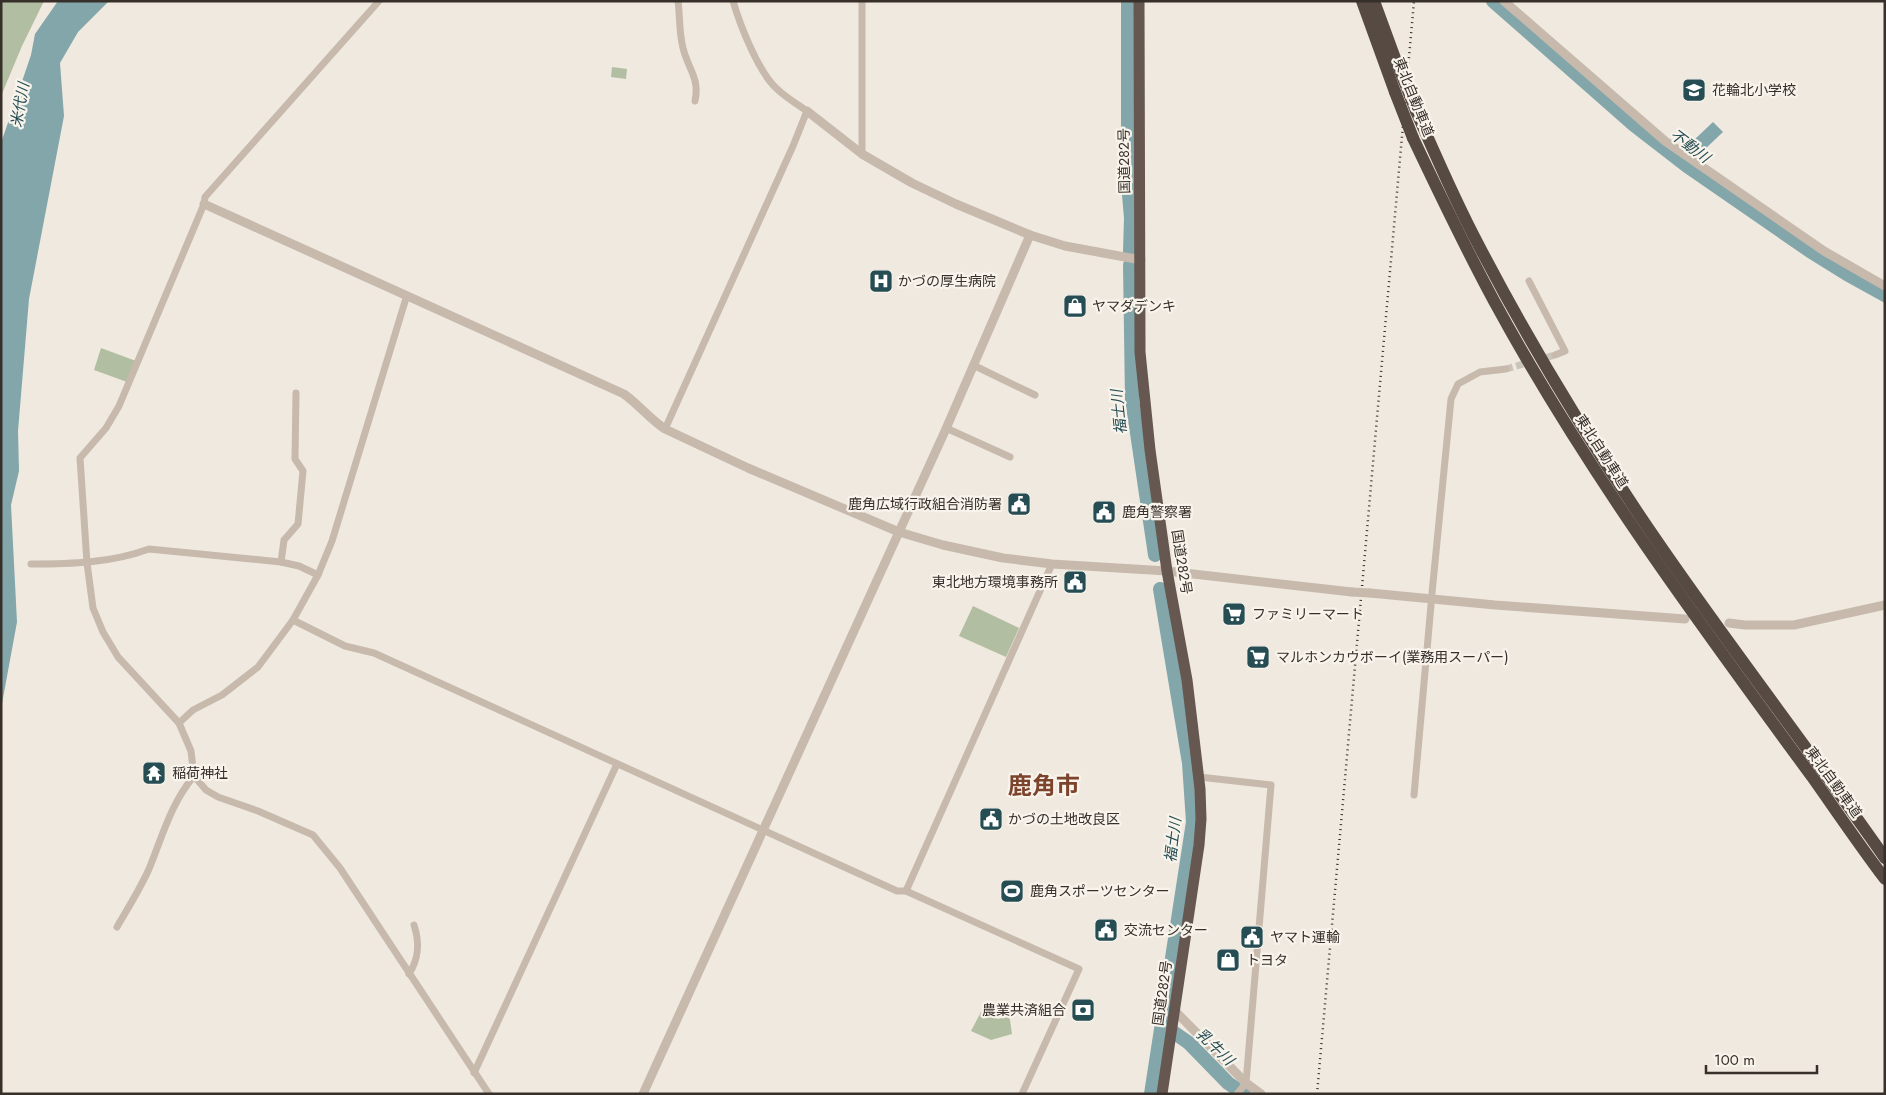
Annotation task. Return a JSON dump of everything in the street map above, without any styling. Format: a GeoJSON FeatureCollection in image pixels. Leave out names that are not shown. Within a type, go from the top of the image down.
{"type":"FeatureCollection","features":[{"type":"Feature","properties":{"kind":"highway","name":"国道282号"},"geometry":{"type":"LineString","coordinates":[[1139,1],[1140,352],[1145,408],[1168,571],[1187,680],[1199,777],[1201,819],[1199,845],[1162,1094]]}},
{"type":"Feature","properties":{"kind":"highway","name":"東北自動車道"},"geometry":{"type":"LineString","coordinates":[[1362,1],[1413,138],[1439,194],[1495,302],[1553,402],[1597,472],[1706,632],[1885,879]]}},
{"type":"Feature","properties":{"kind":"highway","name":"東北自動車道"},"geometry":{"type":"LineString","coordinates":[[1374,1],[1416,111],[1450,189],[1506,297],[1607,465],[1717,626],[1842,796],[1885,858]]}},
{"type":"Feature","properties":{"kind":"street"},"geometry":{"type":"LineString","coordinates":[[379,1],[210,189],[205,197],[204,204],[118,406],[106,428],[80,458],[87,563],[93,608],[104,632],[118,657],[179,723],[191,751],[194,776],[206,790],[218,797],[258,811],[314,835],[340,868],[489,1094]]}},
{"type":"Feature","properties":{"kind":"street"},"geometry":{"type":"LineString","coordinates":[[678,1],[683,48],[696,80],[697,92],[695,101]]}},
{"type":"Feature","properties":{"kind":"street"},"geometry":{"type":"LineString","coordinates":[[733,1],[739,20],[764,72],[775,88],[862,154],[912,183],[1030,235],[1065,246],[1141,260]]}},
{"type":"Feature","properties":{"kind":"street"},"geometry":{"type":"LineString","coordinates":[[862,1],[862,154]]}},
{"type":"Feature","properties":{"kind":"street"},"geometry":{"type":"LineString","coordinates":[[1504,1],[1665,141],[1824,251],[1885,286]]}},
{"type":"Feature","properties":{"kind":"street"},"geometry":{"type":"LineString","coordinates":[[665,430],[807,111]]}},
{"type":"Feature","properties":{"kind":"street"},"geometry":{"type":"LineString","coordinates":[[204,204],[624,394],[642,408],[653,422],[665,430],[752,470],[898,532],[943,545],[1052,564],[1168,571],[1495,606],[1685,619]]}},
{"type":"Feature","properties":{"kind":"street"},"geometry":{"type":"LineString","coordinates":[[643,1094],[712,938],[946,428],[1030,235]]}},
{"type":"Feature","properties":{"kind":"street"},"geometry":{"type":"LineString","coordinates":[[1529,282],[1565,351],[1555,356]]}},
{"type":"Feature","properties":{"kind":"street"},"geometry":{"type":"LineString","coordinates":[[179,723],[193,710],[222,695],[258,667],[293,620],[318,575],[332,541],[407,295]]}},
{"type":"Feature","properties":{"kind":"street"},"geometry":{"type":"LineString","coordinates":[[973,366],[1035,395]]}},
{"type":"Feature","properties":{"kind":"street"},"geometry":{"type":"LineString","coordinates":[[1432,592],[1451,399],[1458,384],[1480,372],[1506,369]]}},
{"type":"Feature","properties":{"kind":"street"},"geometry":{"type":"LineString","coordinates":[[281,562],[284,540],[298,524],[303,471],[295,459],[296,393]]}},
{"type":"Feature","properties":{"kind":"street"},"geometry":{"type":"LineString","coordinates":[[946,428],[1010,457]]}},
{"type":"Feature","properties":{"kind":"street"},"geometry":{"type":"LineString","coordinates":[[31,564],[87,563],[149,549],[281,562],[299,566],[318,575]]}},
{"type":"Feature","properties":{"kind":"street"},"geometry":{"type":"LineString","coordinates":[[906,891],[1052,564]]}},
{"type":"Feature","properties":{"kind":"street"},"geometry":{"type":"LineString","coordinates":[[1414,795],[1431,605]]}},
{"type":"Feature","properties":{"kind":"street"},"geometry":{"type":"LineString","coordinates":[[1729,623],[1745,625],[1794,625],[1885,605]]}},
{"type":"Feature","properties":{"kind":"street"},"geometry":{"type":"LineString","coordinates":[[293,620],[345,646],[374,653],[897,891],[906,891],[1079,969],[1022,1094]]}},
{"type":"Feature","properties":{"kind":"street"},"geometry":{"type":"LineString","coordinates":[[474,1073],[616,764]]}},
{"type":"Feature","properties":{"kind":"street"},"geometry":{"type":"LineString","coordinates":[[117,928],[148,871],[175,802],[194,776]]}},
{"type":"Feature","properties":{"kind":"street"},"geometry":{"type":"LineString","coordinates":[[1199,777],[1271,785],[1245,1085],[1237,1094]]}},
{"type":"Feature","properties":{"kind":"street"},"geometry":{"type":"LineString","coordinates":[[409,974],[415,962],[418,946],[414,925]]}},
{"type":"Feature","properties":{"kind":"street"},"geometry":{"type":"LineString","coordinates":[[1174,1014],[1245,1085],[1262,1094]]}},
{"type":"Feature","properties":{"kind":"green space"},"geometry":{"type":"Polygon","coordinates":[[[1,1],[44,1],[1,96],[1,1]]]}},
{"type":"Feature","properties":{"kind":"green space"},"geometry":{"type":"Polygon","coordinates":[[[612,67],[627,69],[626,79],[611,77],[612,67]]]}},
{"type":"Feature","properties":{"kind":"green space"},"geometry":{"type":"Polygon","coordinates":[[[101,348],[136,361],[127,382],[94,370],[101,348]]]}},
{"type":"Feature","properties":{"kind":"green space"},"geometry":{"type":"Polygon","coordinates":[[[973,606],[1019,628],[1006,657],[959,636],[973,606]]]}},
{"type":"Feature","properties":{"kind":"green space"},"geometry":{"type":"Polygon","coordinates":[[[981,1012],[998,1019],[1008,1016],[1012,1034],[991,1040],[971,1031],[981,1012]]]}},
{"type":"Feature","properties":{"kind":"water","name":"米代川"},"geometry":{"type":"Polygon","coordinates":[[[58,1],[109,1],[78,32],[60,63],[64,116],[29,299],[18,431],[19,471],[11,505],[17,622],[1,709],[1,143],[31,55],[35,34],[58,1]]]}},
{"type":"Feature","properties":{"kind":"water"},"geometry":{"type":"Polygon","coordinates":[[[1713,122],[1723,132],[1704,150],[1694,140],[1713,122]]]}},
{"type":"Feature","properties":{"kind":"waterway","name":"福士川"},"geometry":{"type":"LineString","coordinates":[[1128,1],[1130,252]]}},
{"type":"Feature","properties":{"kind":"waterway","name":"不動川"},"geometry":{"type":"LineString","coordinates":[[1493,1],[1634,125],[1687,166],[1810,251],[1885,295]]}},
{"type":"Feature","properties":{"kind":"waterway","name":"福士川"},"geometry":{"type":"LineString","coordinates":[[1130,265],[1132,399],[1155,555]]}},
{"type":"Feature","properties":{"kind":"waterway","name":"福士川"},"geometry":{"type":"LineString","coordinates":[[1151,1094],[1193,822],[1189,763],[1160,589]]}},
{"type":"Feature","properties":{"kind":"waterway","name":"乳牛川"},"geometry":{"type":"LineString","coordinates":[[1163,1025],[1189,1043],[1228,1083],[1244,1094]]}},
{"type":"Feature","properties":{"kind":"tunnel"},"geometry":{"type":"LineString","coordinates":[[1506,369],[1555,355]]}},
{"type":"Feature","properties":{"kind":"railway"},"geometry":{"type":"LineString","coordinates":[[1317,1094],[1414,1]]}},
{"type":"Feature","properties":{"kind":"place","name":"花輪北小学校"},"geometry":{"type":"Point","coordinates":[1694,90]}},
{"type":"Feature","properties":{"kind":"place","name":"かづの厚生病院"},"geometry":{"type":"Point","coordinates":[881,281]}},
{"type":"Feature","properties":{"kind":"place","name":"ヤマダデンキ"},"geometry":{"type":"Point","coordinates":[1075,306]}},
{"type":"Feature","properties":{"kind":"place","name":"鹿角広域行政組合消防署"},"geometry":{"type":"Point","coordinates":[1019,504]}},
{"type":"Feature","properties":{"kind":"place","name":"鹿角警察署"},"geometry":{"type":"Point","coordinates":[1104,512]}},
{"type":"Feature","properties":{"kind":"place","name":"東北地方環境事務所"},"geometry":{"type":"Point","coordinates":[1075,582]}},
{"type":"Feature","properties":{"kind":"place","name":"ファミリーマート"},"geometry":{"type":"Point","coordinates":[1234,614]}},
{"type":"Feature","properties":{"kind":"place","name":"マルホンカウボーイ(業務用スーパー)"},"geometry":{"type":"Point","coordinates":[1258,657]}},
{"type":"Feature","properties":{"kind":"place","name":"稲荷神社"},"geometry":{"type":"Point","coordinates":[154,773]}},
{"type":"Feature","properties":{"kind":"place","name":"かづの土地改良区"},"geometry":{"type":"Point","coordinates":[991,819]}},
{"type":"Feature","properties":{"kind":"place","name":"鹿角スポーツセンター"},"geometry":{"type":"Point","coordinates":[1012,891]}},
{"type":"Feature","properties":{"kind":"place","name":"交流センター"},"geometry":{"type":"Point","coordinates":[1106,930]}},
{"type":"Feature","properties":{"kind":"place","name":"ヤマト運輸"},"geometry":{"type":"Point","coordinates":[1252,937]}},
{"type":"Feature","properties":{"kind":"place","name":"トヨタ"},"geometry":{"type":"Point","coordinates":[1228,960]}},
{"type":"Feature","properties":{"kind":"place","name":"農業共済組合"},"geometry":{"type":"Point","coordinates":[1083,1010]}},
{"type":"Feature","properties":{"kind":"district","name":"鹿角市"},"geometry":{"type":"Point","coordinates":[1044,786]}}]}
